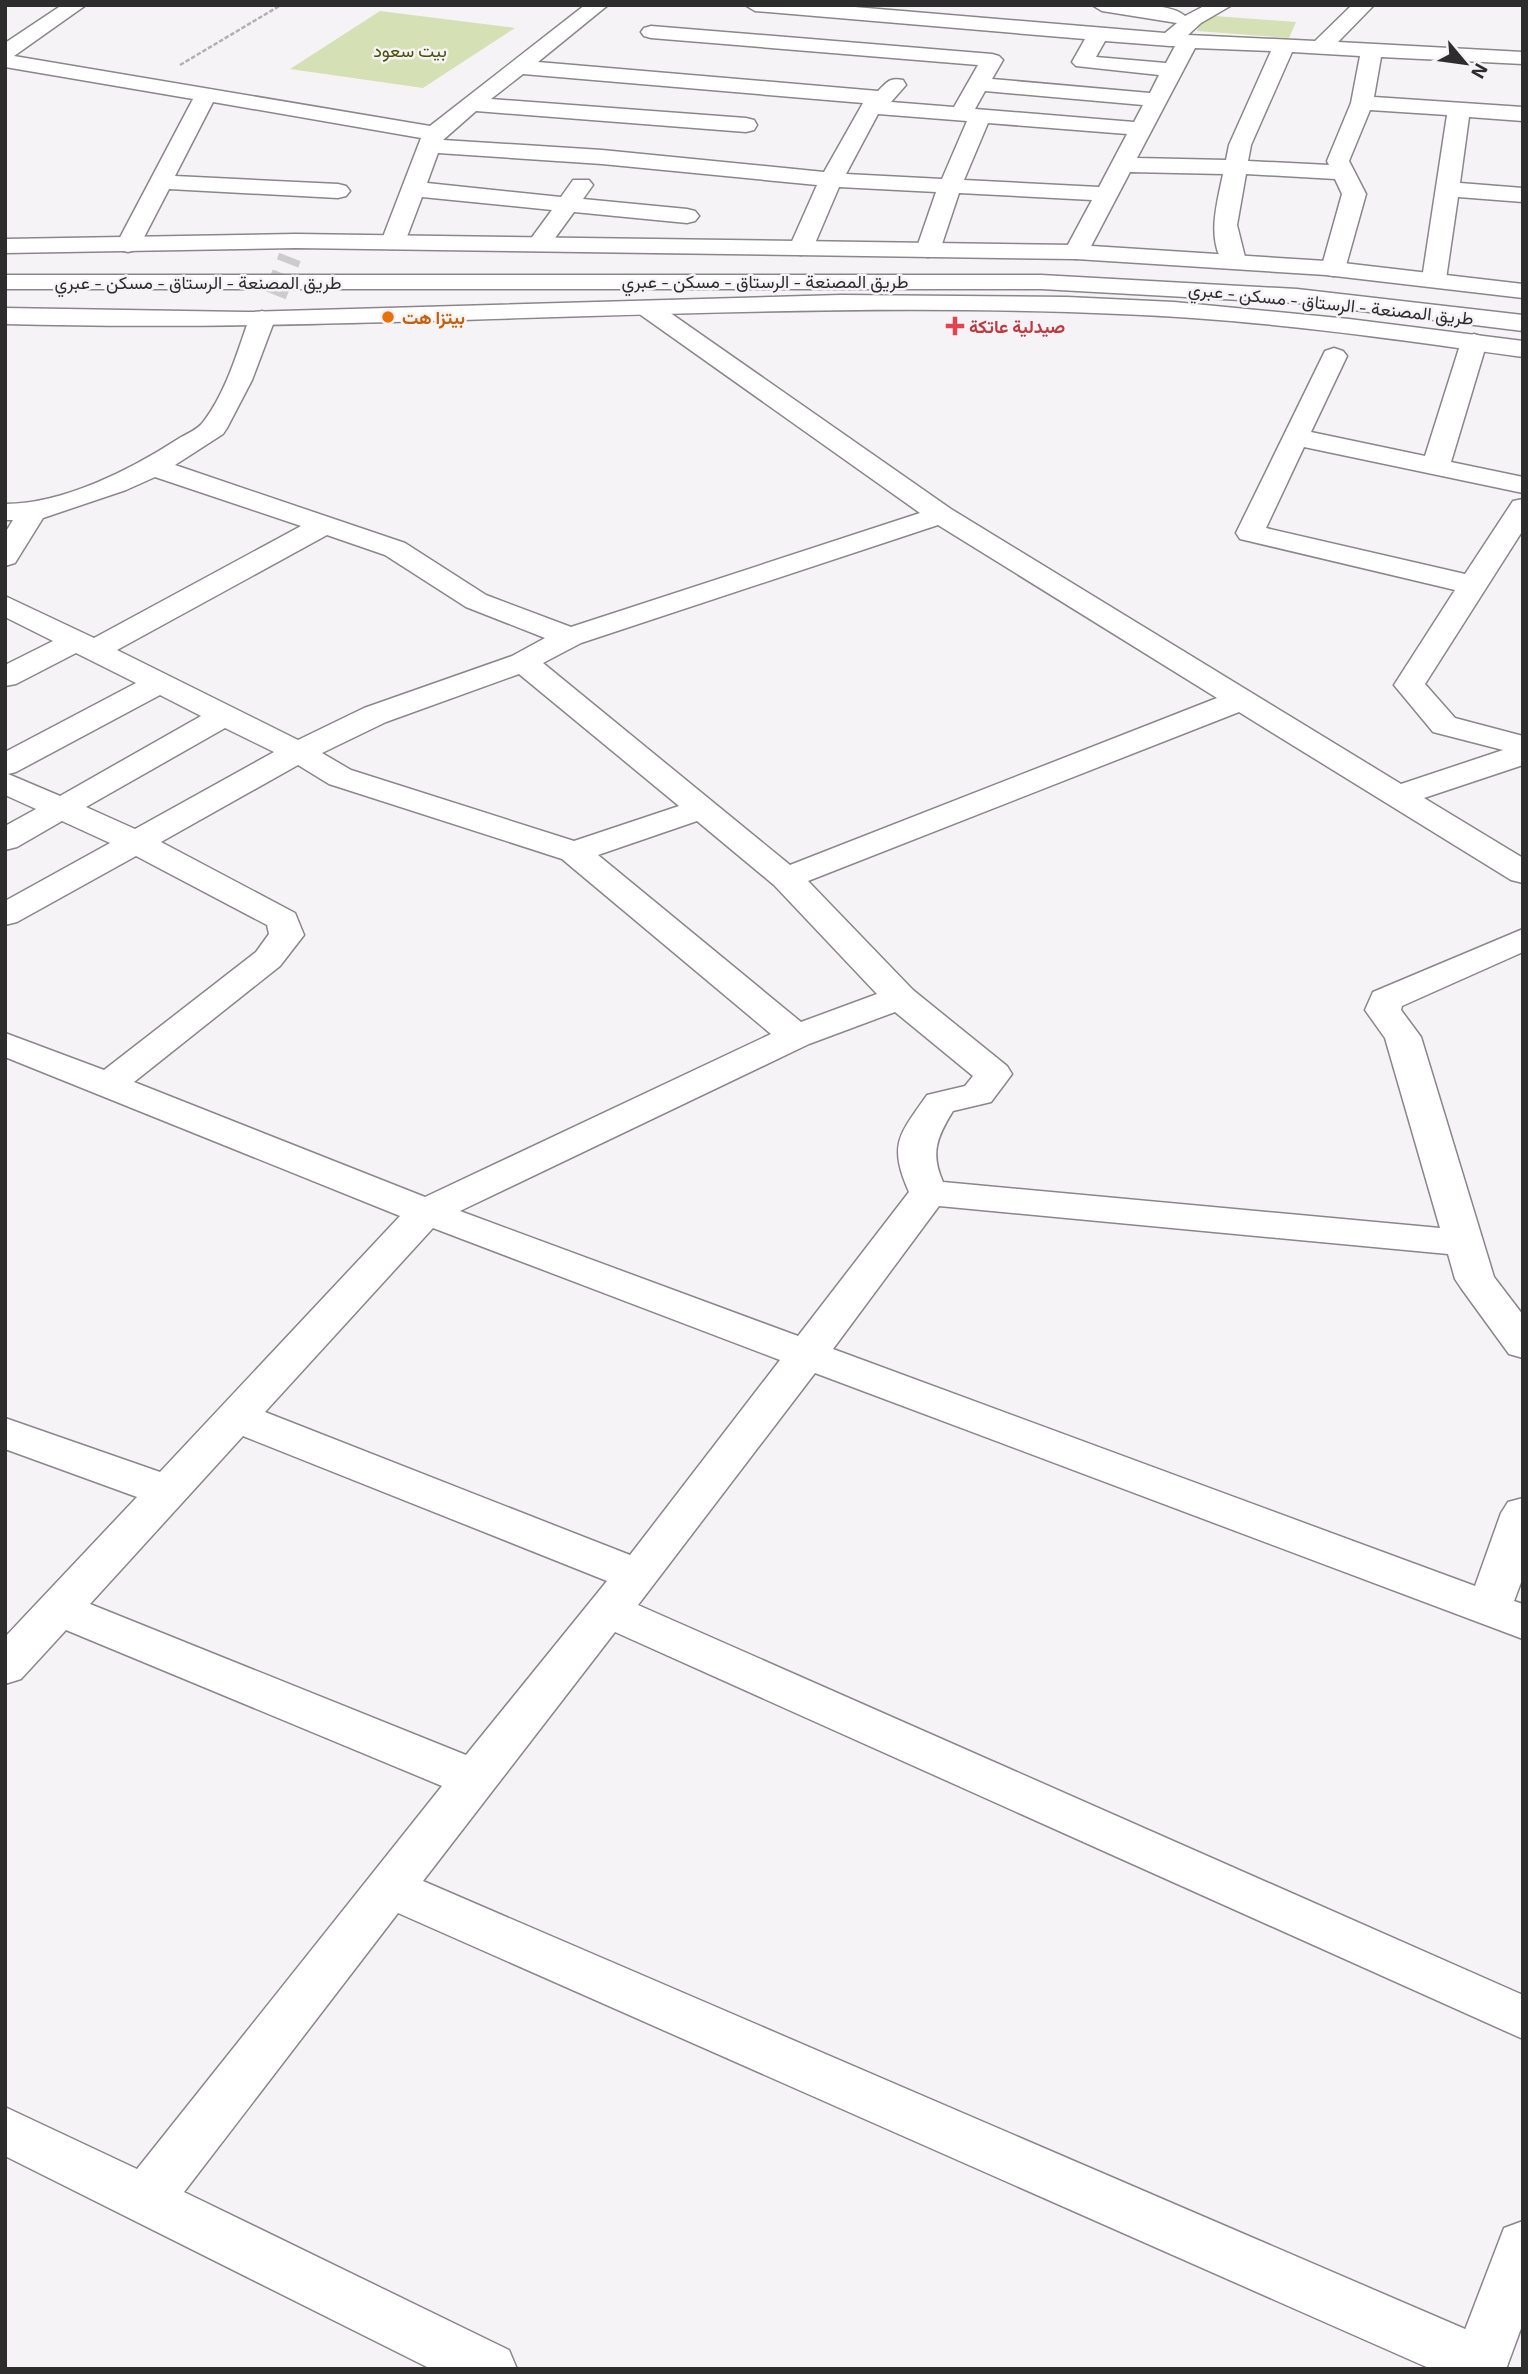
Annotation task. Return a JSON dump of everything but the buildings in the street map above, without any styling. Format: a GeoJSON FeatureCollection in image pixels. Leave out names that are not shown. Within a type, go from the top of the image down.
{"type":"FeatureCollection","features":[{"type":"Feature","properties":{"kind":"main road"},"geometry":{"type":"LineString","coordinates":[[5,53],[76,5]]}},
{"type":"Feature","properties":{"kind":"main road"},"geometry":{"type":"LineString","coordinates":[[393,242],[431,140],[471,104],[598,5]]}},
{"type":"Feature","properties":{"kind":"main road"},"geometry":{"type":"LineString","coordinates":[[755,5],[814,10],[888,11],[955,22],[1098,34],[1184,33],[1284,46],[1523,58]]}},
{"type":"Feature","properties":{"kind":"main road"},"geometry":{"type":"LineString","coordinates":[[801,248],[831,180],[877,103],[917,55],[930,48],[972,5]]}},
{"type":"Feature","properties":{"kind":"main road"},"geometry":{"type":"LineString","coordinates":[[1102,5],[1184,33]]}},
{"type":"Feature","properties":{"kind":"main road"},"geometry":{"type":"LineString","coordinates":[[1076,253],[1172,70],[1184,33],[1222,5]]}},
{"type":"Feature","properties":{"kind":"main road"},"geometry":{"type":"LineString","coordinates":[[1320,48],[1364,5]]}},
{"type":"Feature","properties":{"kind":"main road"},"geometry":{"type":"LineString","coordinates":[[667,246],[746,125],[761,86],[786,44],[814,10]]}},
{"type":"Feature","properties":{"kind":"main road"},"geometry":{"type":"LineString","coordinates":[[605,74],[668,14]]}},
{"type":"Feature","properties":{"kind":"main road"},"geometry":{"type":"LineString","coordinates":[[651,32],[992,60],[976,84],[971,115],[928,250]]}},
{"type":"Feature","properties":{"kind":"main road"},"geometry":{"type":"LineString","coordinates":[[1066,92],[1098,34]]}},
{"type":"Feature","properties":{"kind":"main road"},"geometry":{"type":"LineString","coordinates":[[1234,261],[1225,225],[1240,145],[1284,46]]}},
{"type":"Feature","properties":{"kind":"main road"},"geometry":{"type":"LineString","coordinates":[[1333,269],[1354,194],[1353,187],[1342,173],[1338,161],[1362,103],[1371,51]]}},
{"type":"Feature","properties":{"kind":"main road"},"geometry":{"type":"LineString","coordinates":[[5,61],[431,140],[831,180],[1107,194]]}},
{"type":"Feature","properties":{"kind":"main road"},"geometry":{"type":"LineString","coordinates":[[1083,62],[1172,70]]}},
{"type":"Feature","properties":{"kind":"main road"},"geometry":{"type":"LineString","coordinates":[[519,67],[761,86],[971,115],[1142,129]]}},
{"type":"Feature","properties":{"kind":"main road"},"geometry":{"type":"LineString","coordinates":[[539,244],[663,78]]}},
{"type":"Feature","properties":{"kind":"main road"},"geometry":{"type":"LineString","coordinates":[[976,84],[1156,100]]}},
{"type":"Feature","properties":{"kind":"main road"},"geometry":{"type":"LineString","coordinates":[[128,245],[205,97]]}},
{"type":"Feature","properties":{"kind":"main road"},"geometry":{"type":"LineString","coordinates":[[1362,103],[1523,114]]}},
{"type":"Feature","properties":{"kind":"main road"},"geometry":{"type":"LineString","coordinates":[[471,104],[746,125]]}},
{"type":"Feature","properties":{"kind":"main road"},"geometry":{"type":"LineString","coordinates":[[1434,279],[1459,109]]}},
{"type":"Feature","properties":{"kind":"main road"},"geometry":{"type":"LineString","coordinates":[[1122,165],[1236,167],[1342,173]]}},
{"type":"Feature","properties":{"kind":"main road"},"geometry":{"type":"LineString","coordinates":[[161,182],[338,191]]}},
{"type":"Feature","properties":{"kind":"main road"},"geometry":{"type":"LineString","coordinates":[[413,189],[687,216]]}},
{"type":"Feature","properties":{"kind":"main road"},"geometry":{"type":"LineString","coordinates":[[1447,189],[1523,195]]}},
{"type":"Feature","properties":{"kind":"main road"},"geometry":{"type":"LineString","coordinates":[[5,246],[128,245],[293,249],[393,242],[1076,253],[1333,269],[1523,291]]}},
{"type":"Feature","properties":{"kind":"main road","name":"طريق المصنعة - الرستاق - مسكن - عبري"},"geometry":{"type":"LineString","coordinates":[[5,269],[1045,269],[1285,282],[1430,296],[1523,309]]}},
{"type":"Feature","properties":{"kind":"main road","name":"طريق المصنعة - الرستاق - مسكن - عبري"},"geometry":{"type":"LineString","coordinates":[[5,282],[1054,282],[1297,296],[1523,323]]}},
{"type":"Feature","properties":{"kind":"main road"},"geometry":{"type":"LineString","coordinates":[[5,557],[19,512],[116,484],[153,467],[214,429],[239,380],[262,319],[275,295]]}},
{"type":"Feature","properties":{"kind":"main road"},"geometry":{"type":"LineString","coordinates":[[5,316],[262,319],[647,308],[957,303],[1171,309],[1523,349]]}},
{"type":"Feature","properties":{"kind":"main road"},"geometry":{"type":"LineString","coordinates":[[647,308],[941,515],[1523,873]]}},
{"type":"Feature","properties":{"kind":"main road"},"geometry":{"type":"LineString","coordinates":[[1436,466],[1474,342]]}},
{"type":"Feature","properties":{"kind":"main road"},"geometry":{"type":"LineString","coordinates":[[1334,356],[1250,533],[1473,585]]}},
{"type":"Feature","properties":{"kind":"main road"},"geometry":{"type":"LineString","coordinates":[[1295,437],[1523,485]]}},
{"type":"Feature","properties":{"kind":"main road"},"geometry":{"type":"LineString","coordinates":[[153,467],[395,549],[476,601],[570,636]]}},
{"type":"Feature","properties":{"kind":"main road"},"geometry":{"type":"LineString","coordinates":[[1523,507],[1409,685],[1444,725],[1523,746]]}},
{"type":"Feature","properties":{"kind":"main road"},"geometry":{"type":"LineString","coordinates":[[5,915],[298,752],[375,715],[523,662],[570,636],[941,515]]}},
{"type":"Feature","properties":{"kind":"main road"},"geometry":{"type":"LineString","coordinates":[[5,677],[87,644],[325,525]]}},
{"type":"Feature","properties":{"kind":"main road"},"geometry":{"type":"LineString","coordinates":[[5,605],[87,644],[352,781],[574,852],[796,1036]]}},
{"type":"Feature","properties":{"kind":"main road"},"geometry":{"type":"LineString","coordinates":[[523,662],[786,878],[900,998],[994,1074],[978,1094],[940,1103],[917,1140],[915,1164],[929,1193]]}},
{"type":"Feature","properties":{"kind":"main road"},"geometry":{"type":"LineString","coordinates":[[5,765],[160,682]]}},
{"type":"Feature","properties":{"kind":"main road"},"geometry":{"type":"LineString","coordinates":[[786,878],[1243,699]]}},
{"type":"Feature","properties":{"kind":"main road"},"geometry":{"type":"LineString","coordinates":[[5,840],[225,715]]}},
{"type":"Feature","properties":{"kind":"main road"},"geometry":{"type":"LineString","coordinates":[[1397,796],[1523,754]]}},
{"type":"Feature","properties":{"kind":"main road"},"geometry":{"type":"LineString","coordinates":[[5,783],[136,842],[283,920],[287,935],[268,959],[108,1085]]}},
{"type":"Feature","properties":{"kind":"main road"},"geometry":{"type":"LineString","coordinates":[[574,852],[702,809]]}},
{"type":"Feature","properties":{"kind":"main road"},"geometry":{"type":"LineString","coordinates":[[1523,939],[1386,1000],[1384,1010],[1403,1037],[1475,1279],[1523,1344]]}},
{"type":"Feature","properties":{"kind":"main road"},"geometry":{"type":"LineString","coordinates":[[5,1667],[426,1212],[796,1036],[900,998]]}},
{"type":"Feature","properties":{"kind":"main road"},"geometry":{"type":"LineString","coordinates":[[5,1044],[426,1212],[1506,1616],[1523,1513]]}},
{"type":"Feature","properties":{"kind":"main road"},"geometry":{"type":"LineString","coordinates":[[929,1193],[1464,1242]]}},
{"type":"Feature","properties":{"kind":"main road"},"geometry":{"type":"LineString","coordinates":[[146,2199],[623,1593],[808,1355],[929,1193]]}},
{"type":"Feature","properties":{"kind":"main road"},"geometry":{"type":"LineString","coordinates":[[238,1418],[623,1593],[1523,2018]]}},
{"type":"Feature","properties":{"kind":"main road"},"geometry":{"type":"LineString","coordinates":[[5,1433],[167,1491]]}},
{"type":"Feature","properties":{"kind":"main road"},"geometry":{"type":"LineString","coordinates":[[59,1609],[475,1779]]}},
{"type":"Feature","properties":{"kind":"main road"},"geometry":{"type":"LineString","coordinates":[[390,1888],[1479,2366],[1523,2245]]}},
{"type":"Feature","properties":{"kind":"main road"},"geometry":{"type":"LineString","coordinates":[[5,2130],[489,2369]]}},
{"type":"Feature","properties":{"kind":"path"},"geometry":{"type":"LineString","coordinates":[[144,86],[281,5]]}},
{"type":"Feature","properties":{"kind":"green space","name":"بيت سعود"},"geometry":{"type":"Polygon","coordinates":[[[380,11],[515,28],[423,88],[290,69],[380,11]]]}},
{"type":"Feature","properties":{"kind":"green space"},"geometry":{"type":"Polygon","coordinates":[[[1201,15],[1296,22],[1289,38],[1197,31],[1201,15]]]}},
{"type":"Feature","properties":{"kind":"tunnel"},"geometry":{"type":"LineString","coordinates":[[275,295],[290,257]]}},
{"type":"Feature","properties":{"kind":"place","name":"بيتزا هت"},"geometry":{"type":"Point","coordinates":[388,317]}},
{"type":"Feature","properties":{"kind":"place","name":"صيدلية عاتكة"},"geometry":{"type":"Point","coordinates":[955,326]}}]}
